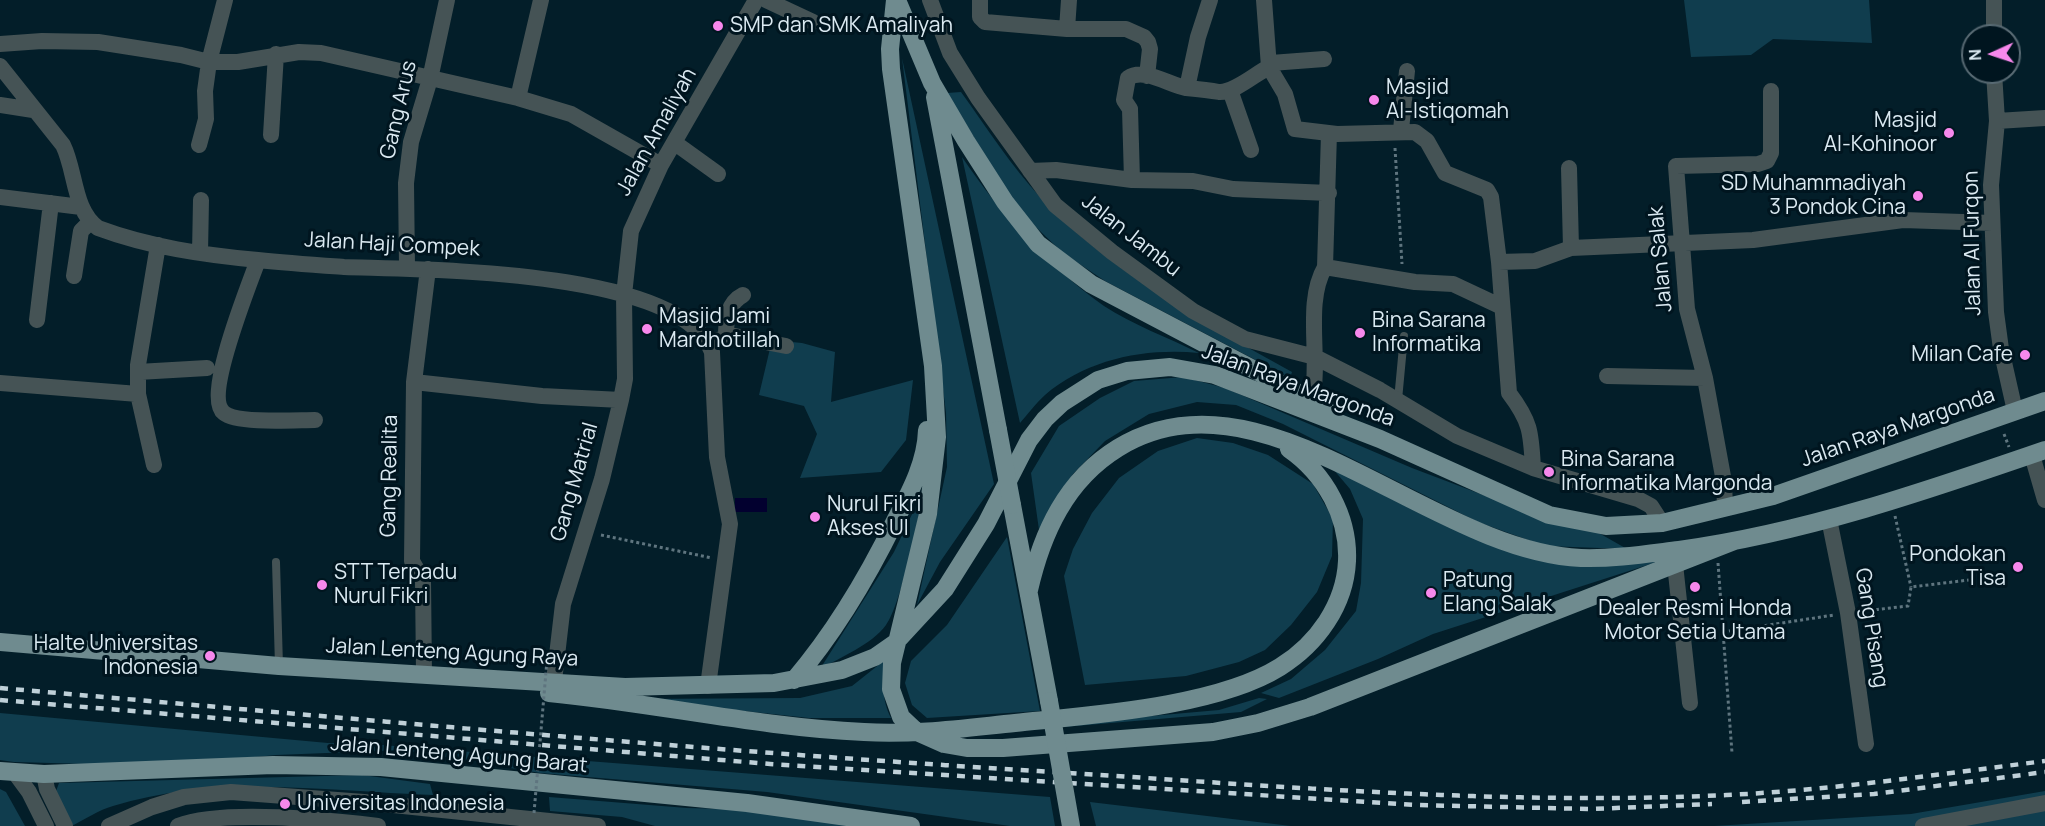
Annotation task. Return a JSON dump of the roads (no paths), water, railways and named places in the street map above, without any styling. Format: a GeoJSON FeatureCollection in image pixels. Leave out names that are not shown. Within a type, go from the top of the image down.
{"type":"FeatureCollection","features":[{"type":"Feature","properties":{"kind":"main road"},"geometry":{"type":"LineString","coordinates":[[900,0],[932,83],[1029,590],[1071,826]]}},
{"type":"Feature","properties":{"kind":"main road"},"geometry":{"type":"LineString","coordinates":[[900,0],[890,49],[891,69],[927,320],[936,416],[933,488],[895,643],[891,677],[893,699],[901,717],[917,732],[955,746],[1004,748],[1202,733],[1258,723],[1310,707],[1734,541]]}},
{"type":"Feature","properties":{"kind":"main road"},"geometry":{"type":"LineString","coordinates":[[932,83],[1005,202],[1038,244],[1058,261],[1091,284],[1312,399],[1380,439]]}},
{"type":"Feature","properties":{"kind":"main road"},"geometry":{"type":"LineString","coordinates":[[794,680],[819,651],[853,600],[915,481],[927,436],[927,320]]}},
{"type":"Feature","properties":{"kind":"main road","name":"Jalan Raya Margonda"},"geometry":{"type":"LineString","coordinates":[[895,643],[945,589],[966,559],[1037,428],[1062,403],[1098,380],[1127,371],[1155,367],[1201,370],[1380,439],[1549,515],[1606,526],[1662,523],[1773,496],[2045,401]]}},
{"type":"Feature","properties":{"kind":"main road"},"geometry":{"type":"LineString","coordinates":[[1029,590],[1047,532],[1061,505],[1088,470],[1114,450],[1156,430],[1190,424],[1220,424],[1264,434],[1307,450],[1492,539],[1538,552],[1580,558],[1619,557],[1734,541],[1829,519],[2038,453]]}},
{"type":"Feature","properties":{"kind":"main road"},"geometry":{"type":"LineString","coordinates":[[469,679],[512,689],[588,697],[749,723],[866,732],[917,732],[1084,715],[1203,696],[1261,677],[1300,653],[1322,630],[1339,600],[1347,568],[1347,540],[1338,510],[1316,473],[1294,452],[1264,434]]}},
{"type":"Feature","properties":{"kind":"main road","name":"Jalan Lenteng Agung Raya"},"geometry":{"type":"LineString","coordinates":[[0,642],[279,666],[625,687],[739,686],[794,680],[855,667],[895,643]]}},
{"type":"Feature","properties":{"kind":"main road","name":"Jalan Lenteng Agung Barat"},"geometry":{"type":"LineString","coordinates":[[8,772],[44,774],[273,765],[381,767],[747,803],[911,826]]}},
{"type":"Feature","properties":{"kind":"street"},"geometry":{"type":"LineString","coordinates":[[199,145],[206,118],[205,91],[209,62],[225,0]]}},
{"type":"Feature","properties":{"kind":"street","name":"Gang Arus"},"geometry":{"type":"LineString","coordinates":[[407,267],[406,183],[411,142],[430,79],[447,0]]}},
{"type":"Feature","properties":{"kind":"street"},"geometry":{"type":"LineString","coordinates":[[518,99],[538,0]]}},
{"type":"Feature","properties":{"kind":"street","name":"Jalan Amaliyah"},"geometry":{"type":"LineString","coordinates":[[624,295],[632,231],[661,165],[756,0]]}},
{"type":"Feature","properties":{"kind":"street"},"geometry":{"type":"LineString","coordinates":[[766,0],[813,22]]}},
{"type":"Feature","properties":{"kind":"street","name":"Jalan Jambu"},"geometry":{"type":"LineString","coordinates":[[930,0],[950,53],[978,98],[1055,205],[1082,229],[1193,311],[1245,339],[1315,357],[1398,401],[1457,436],[1533,468]]}},
{"type":"Feature","properties":{"kind":"street"},"geometry":{"type":"LineString","coordinates":[[980,0],[980,17],[983,21],[1067,29],[1119,27],[1143,37],[1150,50],[1147,76]]}},
{"type":"Feature","properties":{"kind":"street"},"geometry":{"type":"LineString","coordinates":[[1067,29],[1069,0]]}},
{"type":"Feature","properties":{"kind":"street"},"geometry":{"type":"LineString","coordinates":[[1187,88],[1198,37],[1210,0]]}},
{"type":"Feature","properties":{"kind":"street"},"geometry":{"type":"LineString","coordinates":[[1264,0],[1269,67],[1286,94],[1295,129],[1374,135],[1397,131],[1415,132],[1423,136],[1445,173],[1487,190],[1494,207],[1509,393],[1531,430],[1533,468],[1638,499],[1651,506],[1662,523]]}},
{"type":"Feature","properties":{"kind":"street"},"geometry":{"type":"LineString","coordinates":[[1994,0],[1994,24]]}},
{"type":"Feature","properties":{"kind":"street"},"geometry":{"type":"LineString","coordinates":[[0,44],[98,42],[154,50],[209,62],[238,62],[299,52],[321,53],[340,60],[369,63],[571,114],[661,165]]}},
{"type":"Feature","properties":{"kind":"street"},"geometry":{"type":"LineString","coordinates":[[271,135],[276,54]]}},
{"type":"Feature","properties":{"kind":"street"},"geometry":{"type":"LineString","coordinates":[[1132,180],[1130,109],[1124,100],[1128,78],[1132,75],[1147,76],[1187,88],[1199,87],[1221,92],[1230,90],[1269,67],[1271,63],[1324,59]]}},
{"type":"Feature","properties":{"kind":"street"},"geometry":{"type":"LineString","coordinates":[[0,66],[63,145],[69,158],[81,207],[90,222],[81,231],[74,276]]}},
{"type":"Feature","properties":{"kind":"street"},"geometry":{"type":"LineString","coordinates":[[1397,131],[1407,71]]}},
{"type":"Feature","properties":{"kind":"street","name":"Jalan Al Furqon"},"geometry":{"type":"LineString","coordinates":[[1995,84],[1997,121],[1991,185],[1996,312],[2001,349],[2015,411]]}},
{"type":"Feature","properties":{"kind":"street"},"geometry":{"type":"LineString","coordinates":[[1230,90],[1251,150]]}},
{"type":"Feature","properties":{"kind":"street","name":"Jalan Salak"},"geometry":{"type":"LineString","coordinates":[[1725,507],[1724,482],[1705,378],[1687,309],[1676,166],[1758,164],[1767,161],[1771,153],[1772,91]]}},
{"type":"Feature","properties":{"kind":"street"},"geometry":{"type":"LineString","coordinates":[[0,105],[33,110]]}},
{"type":"Feature","properties":{"kind":"street"},"geometry":{"type":"LineString","coordinates":[[1997,121],[2045,118]]}},
{"type":"Feature","properties":{"kind":"street"},"geometry":{"type":"LineString","coordinates":[[1312,399],[1316,383],[1316,288],[1325,267],[1329,133]]}},
{"type":"Feature","properties":{"kind":"street"},"geometry":{"type":"LineString","coordinates":[[675,143],[718,174]]}},
{"type":"Feature","properties":{"kind":"street"},"geometry":{"type":"LineString","coordinates":[[1569,168],[1571,248]]}},
{"type":"Feature","properties":{"kind":"street"},"geometry":{"type":"LineString","coordinates":[[1030,171],[1056,170],[1132,180],[1193,181],[1233,189],[1329,193]]}},
{"type":"Feature","properties":{"kind":"street"},"geometry":{"type":"LineString","coordinates":[[0,197],[81,207]]}},
{"type":"Feature","properties":{"kind":"street"},"geometry":{"type":"LineString","coordinates":[[200,253],[201,201]]}},
{"type":"Feature","properties":{"kind":"street"},"geometry":{"type":"LineString","coordinates":[[37,320],[51,203]]}},
{"type":"Feature","properties":{"kind":"street"},"geometry":{"type":"LineString","coordinates":[[1499,262],[1535,261],[1571,248],[1753,240],[1903,220],[1992,223]]}},
{"type":"Feature","properties":{"kind":"street","name":"Jalan Haji Compek"},"geometry":{"type":"LineString","coordinates":[[90,222],[112,233],[200,253],[346,267],[407,267],[523,276],[624,295],[687,322],[708,342]]}},
{"type":"Feature","properties":{"kind":"street"},"geometry":{"type":"LineString","coordinates":[[154,465],[138,394],[138,372],[146,304],[158,245]]}},
{"type":"Feature","properties":{"kind":"street"},"geometry":{"type":"LineString","coordinates":[[258,260],[233,328],[219,393],[220,409],[225,415],[243,418],[315,420]]}},
{"type":"Feature","properties":{"kind":"street"},"geometry":{"type":"LineString","coordinates":[[1325,267],[1402,280],[1453,284],[1502,307]]}},
{"type":"Feature","properties":{"kind":"street","name":"Gang Realita"},"geometry":{"type":"LineString","coordinates":[[424,675],[423,580],[412,561],[414,382],[428,269]]}},
{"type":"Feature","properties":{"kind":"street","name":"Gang Matrial"},"geometry":{"type":"LineString","coordinates":[[554,681],[563,604],[586,532],[625,379],[624,295]]}},
{"type":"Feature","properties":{"kind":"street"},"geometry":{"type":"LineString","coordinates":[[726,337],[726,324],[731,303],[743,295]]}},
{"type":"Feature","properties":{"kind":"street"},"geometry":{"type":"LineString","coordinates":[[708,686],[714,627],[730,524],[719,476],[714,415],[714,363],[708,342],[735,336],[786,346]]}},
{"type":"Feature","properties":{"kind":"street"},"geometry":{"type":"LineString","coordinates":[[138,372],[207,368]]}},
{"type":"Feature","properties":{"kind":"street"},"geometry":{"type":"LineString","coordinates":[[1607,376],[1705,378]]}},
{"type":"Feature","properties":{"kind":"street"},"geometry":{"type":"LineString","coordinates":[[414,382],[542,396],[621,400]]}},
{"type":"Feature","properties":{"kind":"street"},"geometry":{"type":"LineString","coordinates":[[0,383],[138,394]]}},
{"type":"Feature","properties":{"kind":"street"},"geometry":{"type":"LineString","coordinates":[[2038,453],[2045,500]]}},
{"type":"Feature","properties":{"kind":"street","name":"Gang Pisang"},"geometry":{"type":"LineString","coordinates":[[1829,519],[1848,613],[1866,744]]}},
{"type":"Feature","properties":{"kind":"street"},"geometry":{"type":"LineString","coordinates":[[1675,564],[1690,703]]}},
{"type":"Feature","properties":{"kind":"street"},"geometry":{"type":"LineString","coordinates":[[8,772],[29,792],[46,826]]}},
{"type":"Feature","properties":{"kind":"street"},"geometry":{"type":"LineString","coordinates":[[44,774],[47,789],[65,826]]}},
{"type":"Feature","properties":{"kind":"street"},"geometry":{"type":"LineString","coordinates":[[109,826],[152,807],[184,797],[231,792],[485,820],[598,826]]}},
{"type":"Feature","properties":{"kind":"street"},"geometry":{"type":"LineString","coordinates":[[1923,826],[2045,803]]}},
{"type":"Feature","properties":{"kind":"street"},"geometry":{"type":"LineString","coordinates":[[178,826],[191,821],[227,818],[337,821],[378,826]]}},
{"type":"Feature","properties":{"kind":"lane"},"geometry":{"type":"LineString","coordinates":[[1398,401],[1404,336]]}},
{"type":"Feature","properties":{"kind":"lane"},"geometry":{"type":"LineString","coordinates":[[276,562],[279,666]]}},
{"type":"Feature","properties":{"kind":"railway"},"geometry":{"type":"LineString","coordinates":[[0,688],[519,733],[908,763],[1296,788],[1468,796],[1641,798],[1767,793],[1887,781],[2045,761]]}},
{"type":"Feature","properties":{"kind":"railway"},"geometry":{"type":"LineString","coordinates":[[0,700],[770,764],[1416,805],[1591,809],[1712,804]]}},
{"type":"Feature","properties":{"kind":"railway"},"geometry":{"type":"LineString","coordinates":[[1742,802],[1874,794],[2045,772]]}},
{"type":"Feature","properties":{"kind":"place","name":"SMP dan SMK Amaliyah"},"geometry":{"type":"Point","coordinates":[718,26]}},
{"type":"Feature","properties":{"kind":"place","name":"Masjid Al-Istiqomah"},"geometry":{"type":"Point","coordinates":[1374,100]}},
{"type":"Feature","properties":{"kind":"place","name":"Masjid Al-Kohinoor"},"geometry":{"type":"Point","coordinates":[1949,133]}},
{"type":"Feature","properties":{"kind":"place","name":"SD Muhammadiyah 3 Pondok Cina"},"geometry":{"type":"Point","coordinates":[1918,196]}},
{"type":"Feature","properties":{"kind":"place","name":"Masjid Jami Mardhotillah"},"geometry":{"type":"Point","coordinates":[647,329]}},
{"type":"Feature","properties":{"kind":"place","name":"Bina Sarana Informatika"},"geometry":{"type":"Point","coordinates":[1360,333]}},
{"type":"Feature","properties":{"kind":"place","name":"Milan Cafe"},"geometry":{"type":"Point","coordinates":[2025,355]}},
{"type":"Feature","properties":{"kind":"place","name":"Bina Sarana Informatika Margonda"},"geometry":{"type":"Point","coordinates":[1549,472]}},
{"type":"Feature","properties":{"kind":"place","name":"Nurul Fikri Akses UI"},"geometry":{"type":"Point","coordinates":[815,517]}},
{"type":"Feature","properties":{"kind":"place","name":"Pondokan Tisa"},"geometry":{"type":"Point","coordinates":[2018,567]}},
{"type":"Feature","properties":{"kind":"place","name":"STT Terpadu Nurul Fikri"},"geometry":{"type":"Point","coordinates":[322,585]}},
{"type":"Feature","properties":{"kind":"place","name":"Dealer Resmi Honda Motor Setia Utama"},"geometry":{"type":"Point","coordinates":[1695,587]}},
{"type":"Feature","properties":{"kind":"place","name":"Patung Elang Salak"},"geometry":{"type":"Point","coordinates":[1431,593]}},
{"type":"Feature","properties":{"kind":"place","name":"Halte Universitas Indonesia"},"geometry":{"type":"Point","coordinates":[210,656]}},
{"type":"Feature","properties":{"kind":"place","name":"Universitas Indonesia"},"geometry":{"type":"Point","coordinates":[285,804]}}]}
